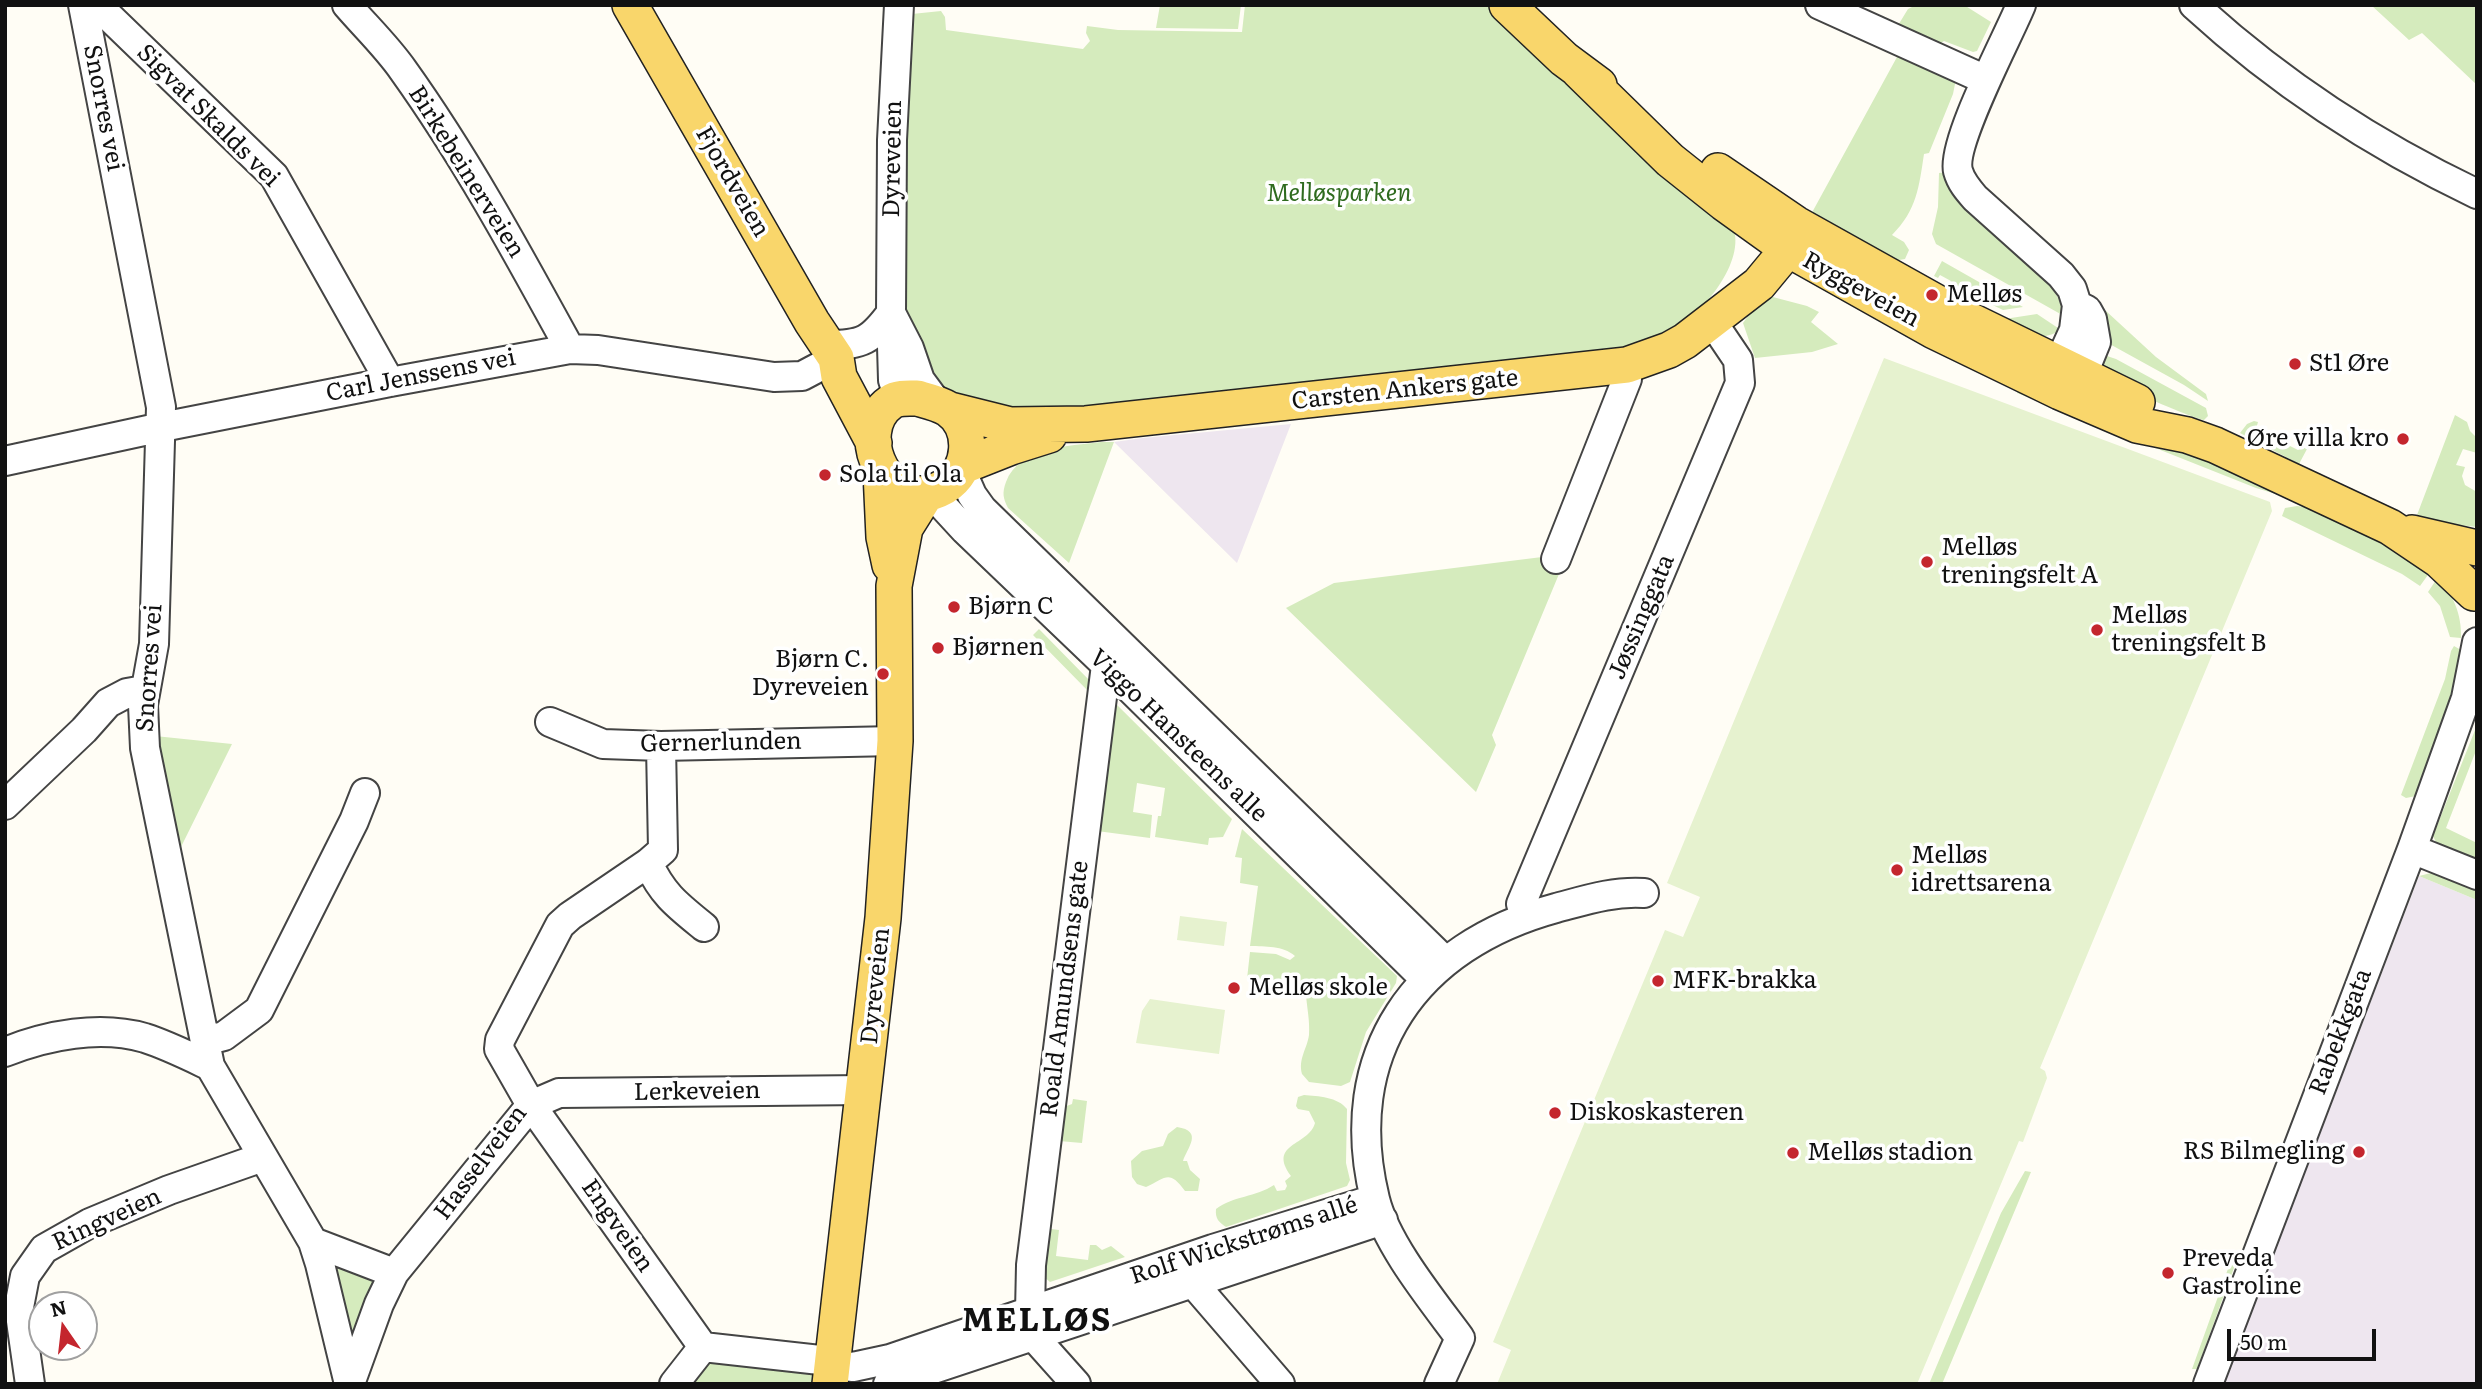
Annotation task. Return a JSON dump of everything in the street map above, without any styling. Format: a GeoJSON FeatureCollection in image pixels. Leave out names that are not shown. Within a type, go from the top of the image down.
{"type":"FeatureCollection","features":[{"type":"Feature","properties":{"kind":"main road","name":"Fjordveien"},"geometry":{"type":"LineString","coordinates":[[630,5],[812,322],[832,351],[895,400]]}},
{"type":"Feature","properties":{"kind":"main road","name":"Ryggeveien"},"geometry":{"type":"LineString","coordinates":[[1507,5],[1670,160],[1785,237],[1959,315],[2067,376],[2143,405],[2187,435],[2390,527],[2476,586]]}},
{"type":"Feature","properties":{"kind":"main road","name":"Carsten Ankers gate"},"geometry":{"type":"LineString","coordinates":[[944,407],[1010,425],[1086,424],[1627,365],[1670,350],[1711,320],[1742,266],[1785,237]]}},
{"type":"Feature","properties":{"kind":"main road","name":"Fjordveien"},"geometry":{"type":"LineString","coordinates":[[832,351],[839,377],[878,458]]}},
{"type":"Feature","properties":{"kind":"main road"},"geometry":{"type":"LineString","coordinates":[[917,398],[944,407],[960,422],[966,436],[967,452],[962,468],[953,480],[929,492],[909,492],[893,484],[878,458],[875,426],[880,414],[895,400],[917,398]]}},
{"type":"Feature","properties":{"kind":"main road","name":"Carsten Ankers gate"},"geometry":{"type":"LineString","coordinates":[[962,468],[1011,447],[1086,424]]}},
{"type":"Feature","properties":{"kind":"main road","name":"Dyreveien"},"geometry":{"type":"LineString","coordinates":[[878,458],[884,537],[894,586]]}},
{"type":"Feature","properties":{"kind":"main road","name":"Dyreveien"},"geometry":{"type":"LineString","coordinates":[[827,1370],[865,1090],[883,918],[895,741],[894,586],[905,528],[929,492]]}},
{"type":"Feature","properties":{"kind":"main road","name":"Ryggeveien"},"geometry":{"type":"LineString","coordinates":[[2390,527],[2477,548]]}},
{"type":"Feature","properties":{"kind":"street","name":"Snorres vei"},"geometry":{"type":"LineString","coordinates":[[83,5],[160,397],[162,427],[154,643],[144,690],[142,727],[145,748],[208,1054],[263,1157],[313,1242],[350,1384]]}},
{"type":"Feature","properties":{"kind":"street","name":"Sigvat Skalds vei"},"geometry":{"type":"LineString","coordinates":[[97,5],[274,176],[390,382]]}},
{"type":"Feature","properties":{"kind":"street","name":"Birkebeinerveien"},"geometry":{"type":"LineString","coordinates":[[347,5],[401,67],[455,148],[570,349]]}},
{"type":"Feature","properties":{"kind":"street","name":"Dyreveien"},"geometry":{"type":"LineString","coordinates":[[895,400],[891,313],[892,140],[899,5]]}},
{"type":"Feature","properties":{"kind":"street"},"geometry":{"type":"LineString","coordinates":[[1820,5],[1986,80]]}},
{"type":"Feature","properties":{"kind":"street"},"geometry":{"type":"LineString","coordinates":[[2021,5],[1986,80],[1958,153],[1958,169],[1964,184],[1975,198],[2061,275],[2072,289],[2077,305],[2087,310],[2092,319],[2096,342],[2067,376]]}},
{"type":"Feature","properties":{"kind":"street"},"geometry":{"type":"LineString","coordinates":[[2194,5],[2230,38],[2356,128],[2408,159],[2477,194]]}},
{"type":"Feature","properties":{"kind":"street"},"geometry":{"type":"LineString","coordinates":[[832,351],[862,342],[876,333],[891,313]]}},
{"type":"Feature","properties":{"kind":"street","name":"Dyreveien"},"geometry":{"type":"LineString","coordinates":[[891,313],[909,348],[920,380],[944,407]]}},
{"type":"Feature","properties":{"kind":"street","name":"Jøssinggata"},"geometry":{"type":"LineString","coordinates":[[1525,917],[1521,904],[1740,383],[1738,360],[1711,320]]}},
{"type":"Feature","properties":{"kind":"street","name":"Carl Jenssens vei"},"geometry":{"type":"LineString","coordinates":[[5,461],[162,427],[570,349],[598,350],[774,377],[802,376],[832,351]]}},
{"type":"Feature","properties":{"kind":"street"},"geometry":{"type":"LineString","coordinates":[[1556,559],[1627,379],[1627,365]]}},
{"type":"Feature","properties":{"kind":"street","name":"Viggo Hansteens alle"},"geometry":{"type":"LineString","coordinates":[[962,468],[972,495],[982,509],[1435,971]]}},
{"type":"Feature","properties":{"kind":"street","name":"Viggo Hansteens alle"},"geometry":{"type":"LineString","coordinates":[[929,492],[1106,665],[1435,971]]}},
{"type":"Feature","properties":{"kind":"street","name":"Rabekkgata"},"geometry":{"type":"LineString","coordinates":[[2208,1384],[2471,691],[2477,642]]}},
{"type":"Feature","properties":{"kind":"street","name":"Roald Amundsens gate"},"geometry":{"type":"LineString","coordinates":[[1032,1325],[1029,1295],[1034,1241],[1106,665]]}},
{"type":"Feature","properties":{"kind":"street"},"geometry":{"type":"LineString","coordinates":[[5,805],[84,730],[108,703],[127,693],[144,690]]}},
{"type":"Feature","properties":{"kind":"street","name":"Gernerlunden"},"geometry":{"type":"LineString","coordinates":[[550,722],[603,744],[661,746],[895,741]]}},
{"type":"Feature","properties":{"kind":"street","name":"Hasselveien"},"geometry":{"type":"LineString","coordinates":[[350,1384],[379,1304],[394,1273],[531,1105],[499,1049],[500,1040],[559,925],[663,850],[661,746]]}},
{"type":"Feature","properties":{"kind":"street"},"geometry":{"type":"LineString","coordinates":[[5,1052],[69,1035],[117,1033],[176,1049],[208,1054],[224,1036],[259,1010],[354,821],[365,793]]}},
{"type":"Feature","properties":{"kind":"street"},"geometry":{"type":"LineString","coordinates":[[2412,849],[2477,875]]}},
{"type":"Feature","properties":{"kind":"street"},"geometry":{"type":"LineString","coordinates":[[648,863],[657,883],[668,897],[704,927]]}},
{"type":"Feature","properties":{"kind":"street"},"geometry":{"type":"LineString","coordinates":[[1439,1384],[1460,1338],[1417,1281],[1379,1210],[1367,1152],[1367,1115],[1372,1070],[1385,1036],[1404,1004],[1435,971],[1477,939],[1525,917],[1612,893],[1644,893]]}},
{"type":"Feature","properties":{"kind":"street","name":"Lerkeveien"},"geometry":{"type":"LineString","coordinates":[[531,1105],[559,1093],[865,1090]]}},
{"type":"Feature","properties":{"kind":"street","name":"Engveien"},"geometry":{"type":"LineString","coordinates":[[531,1105],[703,1347]]}},
{"type":"Feature","properties":{"kind":"street","name":"Ringveien"},"geometry":{"type":"LineString","coordinates":[[30,1384],[19,1307],[25,1276],[44,1249],[101,1219],[169,1190],[263,1157]]}},
{"type":"Feature","properties":{"kind":"street","name":"Rolf Wickstrøms allé"},"geometry":{"type":"LineString","coordinates":[[888,1384],[1213,1249],[1379,1210]]}},
{"type":"Feature","properties":{"kind":"street","name":"Rolf Wickstrøms allé"},"geometry":{"type":"LineString","coordinates":[[703,1347],[827,1370],[853,1367],[1032,1325],[1193,1283],[1379,1210]]}},
{"type":"Feature","properties":{"kind":"street"},"geometry":{"type":"LineString","coordinates":[[313,1242],[394,1273]]}},
{"type":"Feature","properties":{"kind":"street"},"geometry":{"type":"LineString","coordinates":[[1193,1283],[1280,1384]]}},
{"type":"Feature","properties":{"kind":"street"},"geometry":{"type":"LineString","coordinates":[[1032,1325],[1076,1384]]}},
{"type":"Feature","properties":{"kind":"street"},"geometry":{"type":"LineString","coordinates":[[674,1384],[703,1347]]}},
{"type":"Feature","properties":{"kind":"shaded area"},"geometry":{"type":"Polygon","coordinates":[[[1291,424],[1237,563],[1114,442],[1143,438],[1291,424]]]}},
{"type":"Feature","properties":{"kind":"shaded area"},"geometry":{"type":"Polygon","coordinates":[[[2419,876],[2477,900],[2477,1384],[2224,1384],[2419,876]]]}},
{"type":"Feature","properties":{"kind":"green space"},"geometry":{"type":"Polygon","coordinates":[[[1160,5],[1241,5],[1238,29],[1156,28],[1160,5]]]}},
{"type":"Feature","properties":{"kind":"green space","name":"Melløsparken"},"geometry":{"type":"Polygon","coordinates":[[[1245,5],[1487,5],[1522,41],[1734,230],[1735,244],[1726,274],[1705,303],[1681,326],[1663,337],[1617,351],[1014,418],[953,396],[933,376],[906,319],[899,272],[912,14],[941,11],[945,17],[946,30],[1083,49],[1090,41],[1086,33],[1087,26],[1118,30],[1242,32],[1245,5]]]}},
{"type":"Feature","properties":{"kind":"green space"},"geometry":{"type":"Polygon","coordinates":[[[1916,5],[1964,5],[1991,22],[1977,51],[1973,52],[1944,41],[1938,45],[1897,27],[1908,9],[1916,5]]]}},
{"type":"Feature","properties":{"kind":"green space"},"geometry":{"type":"Polygon","coordinates":[[[2371,5],[2477,5],[2477,85],[2422,33],[2409,40],[2371,5]]]}},
{"type":"Feature","properties":{"kind":"green space"},"geometry":{"type":"Polygon","coordinates":[[[1895,47],[1956,79],[1953,94],[1929,153],[1924,154],[1912,207],[1892,235],[1904,242],[1909,250],[1905,259],[1899,260],[1898,266],[1809,218],[1897,57],[1895,47]]]}},
{"type":"Feature","properties":{"kind":"green space"},"geometry":{"type":"Polygon","coordinates":[[[1947,172],[2033,263],[2060,301],[2064,316],[1936,244],[1932,234],[1938,207],[1939,173],[1947,172]]]}},
{"type":"Feature","properties":{"kind":"green space"},"geometry":{"type":"Polygon","coordinates":[[[1942,261],[2023,307],[2003,310],[1949,284],[1951,281],[1940,275],[1938,278],[1934,276],[1942,261]]]}},
{"type":"Feature","properties":{"kind":"green space"},"geometry":{"type":"Polygon","coordinates":[[[1769,296],[1819,312],[1811,322],[1838,344],[1812,352],[1755,358],[1743,323],[1769,296]]]}},
{"type":"Feature","properties":{"kind":"green space"},"geometry":{"type":"Polygon","coordinates":[[[2106,311],[2156,357],[2206,394],[2208,401],[2106,342],[2102,316],[2106,311]]]}},
{"type":"Feature","properties":{"kind":"green space"},"geometry":{"type":"Polygon","coordinates":[[[2037,314],[2061,330],[2043,337],[2029,336],[1998,320],[2037,314]]]}},
{"type":"Feature","properties":{"kind":"green space"},"geometry":{"type":"Polygon","coordinates":[[[2107,356],[2206,408],[2208,416],[2204,420],[2197,418],[2119,384],[2107,373],[2103,360],[2107,356]]]}},
{"type":"Feature","properties":{"kind":"green space","name":"Melløs idrettsarena"},"geometry":{"type":"Polygon","coordinates":[[[1884,358],[2270,502],[2272,511],[2040,1068],[2045,1071],[2047,1078],[2023,1142],[2019,1141],[1917,1384],[1497,1384],[1511,1350],[1493,1342],[1665,930],[1683,937],[1700,897],[1667,883],[1884,358]]]}},
{"type":"Feature","properties":{"kind":"green space"},"geometry":{"type":"Polygon","coordinates":[[[2019,388],[2286,491],[2279,495],[2256,488],[2017,393],[2019,388]]]}},
{"type":"Feature","properties":{"kind":"green space"},"geometry":{"type":"Polygon","coordinates":[[[2455,415],[2467,422],[2470,431],[2477,438],[2477,453],[2463,449],[2456,465],[2465,467],[2462,476],[2465,485],[2477,492],[2477,527],[2441,523],[2417,515],[2455,415]]]}},
{"type":"Feature","properties":{"kind":"green space"},"geometry":{"type":"Polygon","coordinates":[[[2258,422],[2256,429],[2298,450],[2302,447],[2307,449],[2299,464],[2240,433],[2247,424],[2258,422]]]}},
{"type":"Feature","properties":{"kind":"green space"},"geometry":{"type":"Polygon","coordinates":[[[1114,442],[1069,563],[1008,508],[1004,495],[1006,482],[1013,470],[1033,455],[1060,447],[1114,442]]]}},
{"type":"Feature","properties":{"kind":"green space"},"geometry":{"type":"Polygon","coordinates":[[[2297,506],[2373,538],[2430,572],[2420,586],[2402,574],[2282,516],[2285,508],[2297,506]]]}},
{"type":"Feature","properties":{"kind":"green space"},"geometry":{"type":"Polygon","coordinates":[[[1550,556],[1564,562],[1492,735],[1496,745],[1476,792],[1286,608],[1334,583],[1550,556]]]}},
{"type":"Feature","properties":{"kind":"green space"},"geometry":{"type":"Polygon","coordinates":[[[2438,577],[2455,605],[2461,638],[2450,637],[2440,606],[2428,592],[2438,577]]]}},
{"type":"Feature","properties":{"kind":"green space"},"geometry":{"type":"Polygon","coordinates":[[[1039,629],[1091,682],[1090,693],[1033,635],[1039,629]]]}},
{"type":"Feature","properties":{"kind":"green space"},"geometry":{"type":"Polygon","coordinates":[[[2454,646],[2468,654],[2416,796],[2406,798],[2401,795],[2445,679],[2454,646]]]}},
{"type":"Feature","properties":{"kind":"green space"},"geometry":{"type":"Polygon","coordinates":[[[1112,700],[1232,819],[1223,837],[1209,838],[1208,845],[1155,837],[1165,788],[1137,783],[1133,812],[1152,815],[1150,838],[1097,831],[1112,700]]]}},
{"type":"Feature","properties":{"kind":"green space"},"geometry":{"type":"Polygon","coordinates":[[[2477,725],[2477,748],[2446,828],[2477,843],[2477,862],[2439,848],[2433,836],[2477,725]]]}},
{"type":"Feature","properties":{"kind":"green space"},"geometry":{"type":"Polygon","coordinates":[[[155,736],[232,744],[177,855],[155,736]]]}},
{"type":"Feature","properties":{"kind":"green space"},"geometry":{"type":"Polygon","coordinates":[[[1242,829],[1397,976],[1396,983],[1366,1032],[1350,1082],[1341,1086],[1309,1082],[1302,1074],[1302,1059],[1309,1035],[1306,995],[1291,990],[1277,995],[1259,994],[1247,979],[1250,952],[1276,954],[1290,960],[1295,956],[1279,948],[1250,946],[1258,886],[1240,883],[1242,858],[1235,857],[1242,829]]]}},
{"type":"Feature","properties":{"kind":"green space"},"geometry":{"type":"Polygon","coordinates":[[[2435,872],[2477,886],[2477,900],[2419,876],[2435,872]]]}},
{"type":"Feature","properties":{"kind":"green space"},"geometry":{"type":"Polygon","coordinates":[[[1180,916],[1227,922],[1224,946],[1177,940],[1180,916]]]}},
{"type":"Feature","properties":{"kind":"green space"},"geometry":{"type":"Polygon","coordinates":[[[1150,999],[1225,1010],[1219,1054],[1136,1043],[1142,1011],[1150,999]]]}},
{"type":"Feature","properties":{"kind":"green space"},"geometry":{"type":"Polygon","coordinates":[[[1304,1095],[1333,1100],[1347,1109],[1346,1163],[1350,1180],[1347,1186],[1226,1227],[1219,1222],[1216,1209],[1274,1185],[1277,1191],[1285,1190],[1285,1181],[1291,1176],[1285,1165],[1286,1151],[1311,1131],[1315,1123],[1309,1111],[1296,1106],[1298,1097],[1304,1095]]]}},
{"type":"Feature","properties":{"kind":"green space"},"geometry":{"type":"Polygon","coordinates":[[[1073,1099],[1087,1101],[1082,1143],[1059,1141],[1064,1107],[1072,1104],[1073,1099]]]}},
{"type":"Feature","properties":{"kind":"green space"},"geometry":{"type":"Polygon","coordinates":[[[1177,1127],[1190,1132],[1192,1136],[1183,1161],[1187,1161],[1190,1170],[1200,1179],[1198,1191],[1185,1191],[1175,1180],[1167,1177],[1146,1187],[1137,1184],[1132,1177],[1131,1161],[1142,1151],[1163,1146],[1168,1134],[1177,1127]]]}},
{"type":"Feature","properties":{"kind":"green space"},"geometry":{"type":"Polygon","coordinates":[[[2025,1171],[2031,1172],[1942,1384],[1929,1384],[2001,1213],[2025,1171]]]}},
{"type":"Feature","properties":{"kind":"green space"},"geometry":{"type":"Polygon","coordinates":[[[1051,1229],[1059,1230],[1056,1256],[1088,1260],[1090,1245],[1096,1245],[1102,1250],[1111,1246],[1125,1257],[1050,1282],[1043,1276],[1051,1229]]]}},
{"type":"Feature","properties":{"kind":"green space"},"geometry":{"type":"Polygon","coordinates":[[[2234,1252],[2239,1254],[2197,1369],[2192,1369],[2234,1252]]]}},
{"type":"Feature","properties":{"kind":"green space"},"geometry":{"type":"Polygon","coordinates":[[[329,1256],[381,1277],[353,1346],[329,1256]]]}},
{"type":"Feature","properties":{"kind":"green space"},"geometry":{"type":"Polygon","coordinates":[[[702,1359],[815,1369],[813,1384],[682,1384],[702,1359]]]}},
{"type":"Feature","properties":{"kind":"place","name":"Melløs"},"geometry":{"type":"Point","coordinates":[1932,295]}},
{"type":"Feature","properties":{"kind":"place","name":"St1 Øre"},"geometry":{"type":"Point","coordinates":[2295,364]}},
{"type":"Feature","properties":{"kind":"place","name":"Øre villa kro"},"geometry":{"type":"Point","coordinates":[2403,439]}},
{"type":"Feature","properties":{"kind":"place","name":"Sola til Ola"},"geometry":{"type":"Point","coordinates":[825,475]}},
{"type":"Feature","properties":{"kind":"place","name":"Melløs treningsfelt A"},"geometry":{"type":"Point","coordinates":[1927,562]}},
{"type":"Feature","properties":{"kind":"place","name":"Bjørn C"},"geometry":{"type":"Point","coordinates":[954,607]}},
{"type":"Feature","properties":{"kind":"place","name":"Melløs treningsfelt B"},"geometry":{"type":"Point","coordinates":[2097,630]}},
{"type":"Feature","properties":{"kind":"place","name":"Bjørnen"},"geometry":{"type":"Point","coordinates":[938,648]}},
{"type":"Feature","properties":{"kind":"place","name":"Bjørn C. Dyreveien"},"geometry":{"type":"Point","coordinates":[883,674]}},
{"type":"Feature","properties":{"kind":"place","name":"Melløs idrettsarena"},"geometry":{"type":"Point","coordinates":[1897,870]}},
{"type":"Feature","properties":{"kind":"place","name":"MFK-brakka"},"geometry":{"type":"Point","coordinates":[1658,981]}},
{"type":"Feature","properties":{"kind":"place","name":"Melløs skole"},"geometry":{"type":"Point","coordinates":[1234,988]}},
{"type":"Feature","properties":{"kind":"place","name":"Diskoskasteren"},"geometry":{"type":"Point","coordinates":[1555,1113]}},
{"type":"Feature","properties":{"kind":"place","name":"RS Bilmegling"},"geometry":{"type":"Point","coordinates":[2359,1152]}},
{"type":"Feature","properties":{"kind":"place","name":"Melløs stadion"},"geometry":{"type":"Point","coordinates":[1793,1153]}},
{"type":"Feature","properties":{"kind":"place","name":"Preveda Gastroline"},"geometry":{"type":"Point","coordinates":[2168,1273]}},
{"type":"Feature","properties":{"kind":"district","name":"MELLØS"},"geometry":{"type":"Point","coordinates":[1037,1322]}}]}
